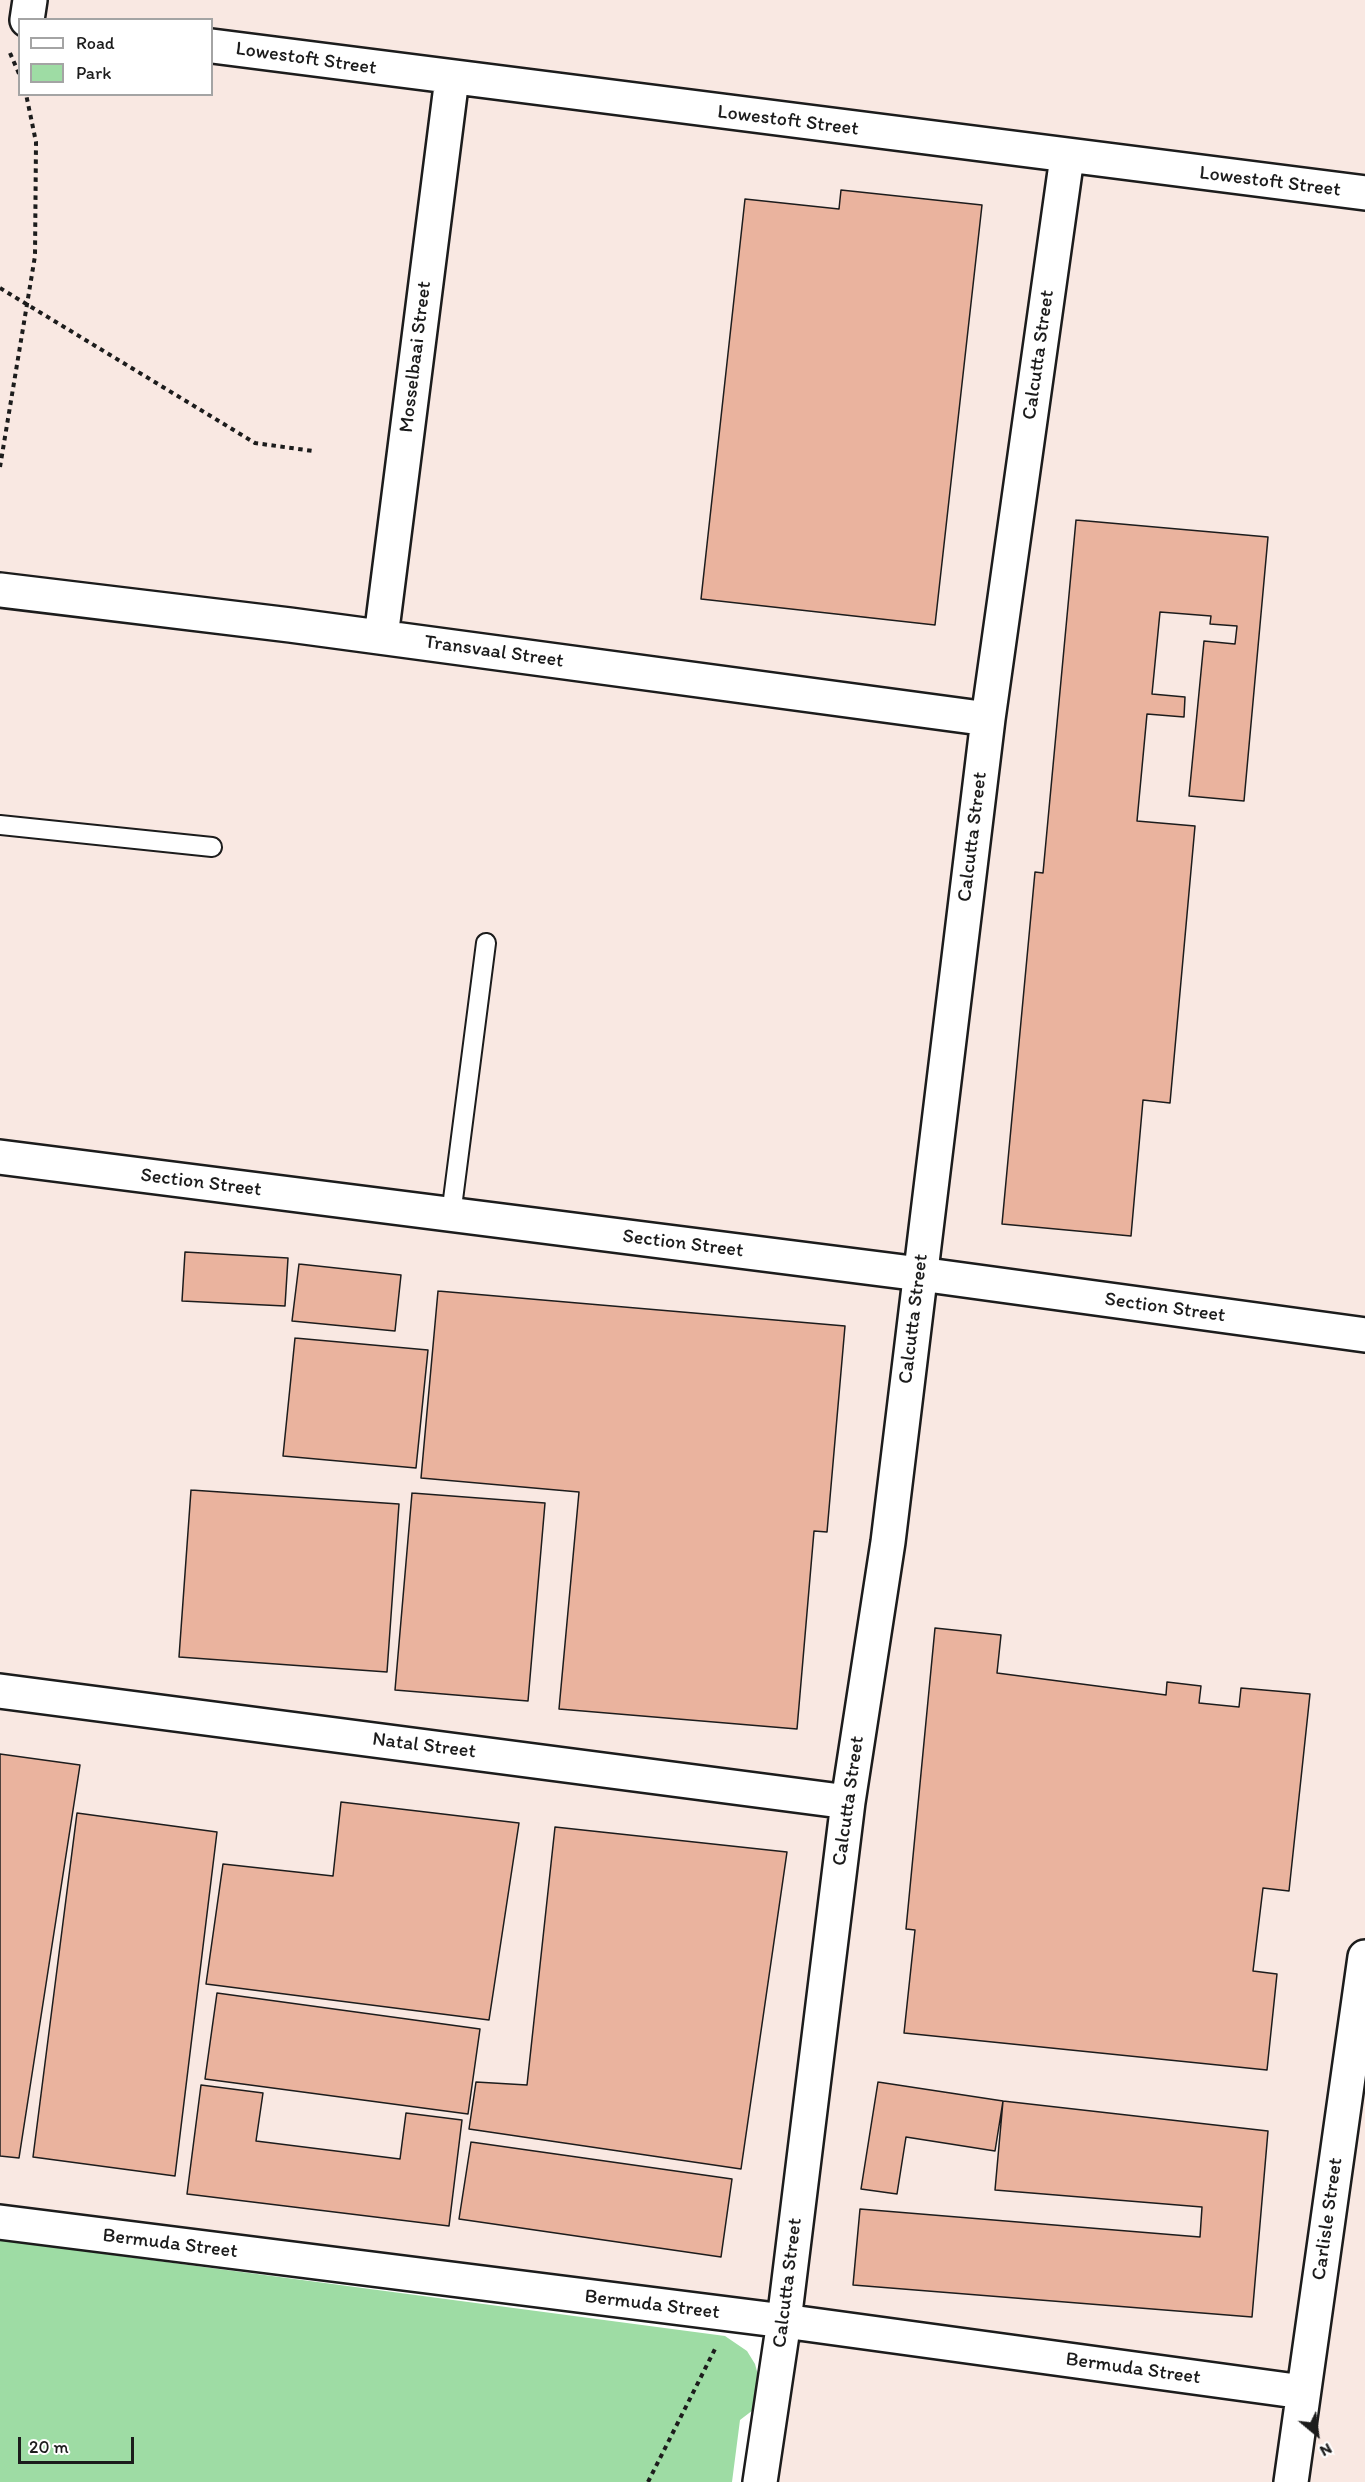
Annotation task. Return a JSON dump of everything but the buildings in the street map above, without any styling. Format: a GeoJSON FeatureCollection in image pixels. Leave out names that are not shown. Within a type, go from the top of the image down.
{"type":"FeatureCollection","features":[{"type":"Feature","properties":{"kind":"street"},"geometry":{"type":"LineString","coordinates":[[27,18],[30,0]]}},
{"type":"Feature","properties":{"kind":"street"},"geometry":{"type":"LineString","coordinates":[[0,17],[18,20]]}},
{"type":"Feature","properties":{"kind":"street","name":"Lowestoft Street"},"geometry":{"type":"LineString","coordinates":[[213,46],[1067,157],[1365,193]]}},
{"type":"Feature","properties":{"kind":"street","name":"Mosselbaai Street"},"geometry":{"type":"LineString","coordinates":[[381,637],[452,78]]}},
{"type":"Feature","properties":{"kind":"street","name":"Calcutta Street"},"geometry":{"type":"LineString","coordinates":[[760,2482],[784,2321],[848,1802],[888,1542],[988,719],[1067,157]]}},
{"type":"Feature","properties":{"kind":"street","name":"Transvaal Street"},"geometry":{"type":"LineString","coordinates":[[0,590],[381,637],[988,719]]}},
{"type":"Feature","properties":{"kind":"street","name":"Section Street"},"geometry":{"type":"LineString","coordinates":[[0,1157],[920,1274],[1365,1335]]}},
{"type":"Feature","properties":{"kind":"street","name":"Natal Street"},"geometry":{"type":"LineString","coordinates":[[0,1691],[848,1802]]}},
{"type":"Feature","properties":{"kind":"street","name":"Carlisle Street"},"geometry":{"type":"LineString","coordinates":[[1291,2482],[1365,1957]]}},
{"type":"Feature","properties":{"kind":"street","name":"Bermuda Street"},"geometry":{"type":"LineString","coordinates":[[0,2222],[784,2321],[1303,2392]]}},
{"type":"Feature","properties":{"kind":"lane"},"geometry":{"type":"LineString","coordinates":[[0,825],[212,847]]}},
{"type":"Feature","properties":{"kind":"lane"},"geometry":{"type":"LineString","coordinates":[[451,1215],[486,943]]}},
{"type":"Feature","properties":{"kind":"path"},"geometry":{"type":"LineString","coordinates":[[0,467],[35,256],[36,142],[26,96]]}},
{"type":"Feature","properties":{"kind":"path"},"geometry":{"type":"LineString","coordinates":[[0,288],[255,442],[313,451]]}},
{"type":"Feature","properties":{"kind":"path"},"geometry":{"type":"LineString","coordinates":[[648,2482],[720,2339]]}},
{"type":"Feature","properties":{"kind":"shaded area"},"geometry":{"type":"Polygon","coordinates":[[[0,0],[1365,0],[1365,2482],[762,2482],[783,2320],[0,2219],[0,0]]]}},
{"type":"Feature","properties":{"kind":"green space"},"geometry":{"type":"Polygon","coordinates":[[[0,2240],[725,2336],[747,2351],[755,2364],[759,2379],[757,2407],[740,2420],[732,2482],[0,2482],[0,2240]]]}}]}
